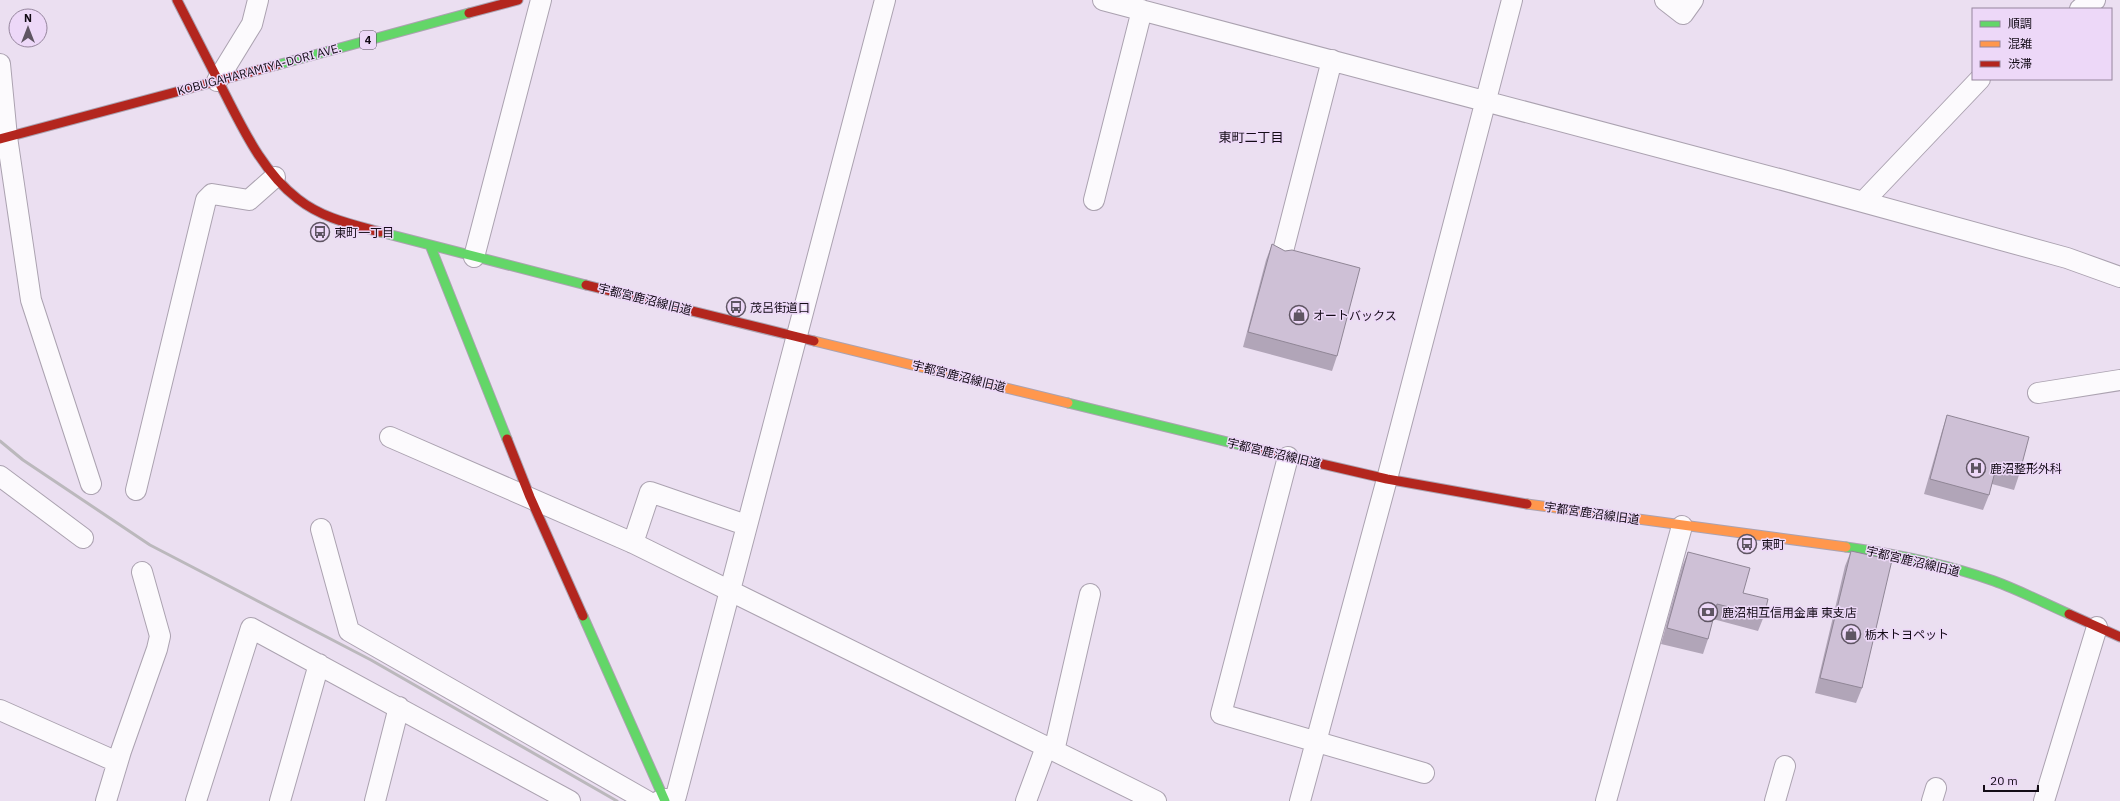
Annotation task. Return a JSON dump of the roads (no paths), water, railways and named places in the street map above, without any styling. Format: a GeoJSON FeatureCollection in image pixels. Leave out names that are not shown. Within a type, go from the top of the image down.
{"type":"FeatureCollection","features":[{"type":"Feature","properties":{"kind":"street","name":"宇都宮鹿沼線旧道"},"geometry":{"type":"LineString","coordinates":[[177,0],[217,81],[253,148],[275,177],[298,199],[315,210],[338,220],[474,257],[1387,479],[1498,500],[1682,526],[1884,552],[1994,581],[2120,637]]}},
{"type":"Feature","properties":{"kind":"street"},"geometry":{"type":"LineString","coordinates":[[217,81],[252,24],[258,0]]}},
{"type":"Feature","properties":{"kind":"street","name":"KOBUGAHARAMIYA-DORI AVE."},"geometry":{"type":"LineString","coordinates":[[3,138],[518,0]]}},
{"type":"Feature","properties":{"kind":"street"},"geometry":{"type":"LineString","coordinates":[[474,257],[540,0]]}},
{"type":"Feature","properties":{"kind":"street"},"geometry":{"type":"LineString","coordinates":[[659,801],[665,801],[676,796],[885,0]]}},
{"type":"Feature","properties":{"kind":"street"},"geometry":{"type":"LineString","coordinates":[[1103,0],[1487,100],[1863,202],[2067,258],[2120,277]]}},
{"type":"Feature","properties":{"kind":"street"},"geometry":{"type":"LineString","coordinates":[[1300,801],[1314,742],[1387,479],[1512,0]]}},
{"type":"Feature","properties":{"kind":"street"},"geometry":{"type":"LineString","coordinates":[[1665,0],[1683,14],[1693,0]]}},
{"type":"Feature","properties":{"kind":"street"},"geometry":{"type":"LineString","coordinates":[[2082,8],[2095,0]]}},
{"type":"Feature","properties":{"kind":"street"},"geometry":{"type":"LineString","coordinates":[[1094,200],[1142,10]]}},
{"type":"Feature","properties":{"kind":"street"},"geometry":{"type":"LineString","coordinates":[[1282,254],[1332,60]]}},
{"type":"Feature","properties":{"kind":"street"},"geometry":{"type":"LineString","coordinates":[[0,64],[3,138],[31,300],[91,484]]}},
{"type":"Feature","properties":{"kind":"street"},"geometry":{"type":"LineString","coordinates":[[1863,202],[1979,80]]}},
{"type":"Feature","properties":{"kind":"street"},"geometry":{"type":"LineString","coordinates":[[136,490],[206,200],[212,194],[248,200],[275,177]]}},
{"type":"Feature","properties":{"kind":"street"},"geometry":{"type":"LineString","coordinates":[[430,245],[530,498],[665,801]]}},
{"type":"Feature","properties":{"kind":"street"},"geometry":{"type":"LineString","coordinates":[[2038,393],[2120,380]]}},
{"type":"Feature","properties":{"kind":"street"},"geometry":{"type":"LineString","coordinates":[[390,437],[633,543],[731,590],[1147,799]]}},
{"type":"Feature","properties":{"kind":"street"},"geometry":{"type":"LineString","coordinates":[[1288,456],[1221,714],[1424,773]]}},
{"type":"Feature","properties":{"kind":"street"},"geometry":{"type":"LineString","coordinates":[[0,476],[83,538]]}},
{"type":"Feature","properties":{"kind":"street"},"geometry":{"type":"LineString","coordinates":[[633,543],[650,492],[746,525]]}},
{"type":"Feature","properties":{"kind":"street"},"geometry":{"type":"LineString","coordinates":[[1606,801],[1682,526]]}},
{"type":"Feature","properties":{"kind":"street"},"geometry":{"type":"LineString","coordinates":[[321,530],[349,631],[647,801]]}},
{"type":"Feature","properties":{"kind":"street"},"geometry":{"type":"LineString","coordinates":[[106,801],[117,762],[157,649],[160,636],[142,572]]}},
{"type":"Feature","properties":{"kind":"street"},"geometry":{"type":"LineString","coordinates":[[1026,801],[1050,749],[1090,594]]}},
{"type":"Feature","properties":{"kind":"street"},"geometry":{"type":"LineString","coordinates":[[2044,801],[2097,627]]}},
{"type":"Feature","properties":{"kind":"street"},"geometry":{"type":"LineString","coordinates":[[196,801],[251,628],[570,801]]}},
{"type":"Feature","properties":{"kind":"street"},"geometry":{"type":"LineString","coordinates":[[280,801],[319,664]]}},
{"type":"Feature","properties":{"kind":"street"},"geometry":{"type":"LineString","coordinates":[[375,801],[399,707]]}},
{"type":"Feature","properties":{"kind":"street"},"geometry":{"type":"LineString","coordinates":[[0,710],[117,762]]}},
{"type":"Feature","properties":{"kind":"street"},"geometry":{"type":"LineString","coordinates":[[1775,801],[1784,766]]}},
{"type":"Feature","properties":{"kind":"railway"},"geometry":{"type":"LineString","coordinates":[[0,441],[23,460],[150,545],[371,660],[617,801]]}},
{"type":"Feature","properties":{"kind":"place","name":"東町一丁目"},"geometry":{"type":"Point","coordinates":[320,232]}},
{"type":"Feature","properties":{"kind":"place","name":"茂呂街道口"},"geometry":{"type":"Point","coordinates":[736,307]}},
{"type":"Feature","properties":{"kind":"place","name":"オートバックス"},"geometry":{"type":"Point","coordinates":[1299,315]}},
{"type":"Feature","properties":{"kind":"place","name":"鹿沼整形外科"},"geometry":{"type":"Point","coordinates":[1976,468]}},
{"type":"Feature","properties":{"kind":"place","name":"東町"},"geometry":{"type":"Point","coordinates":[1747,544]}},
{"type":"Feature","properties":{"kind":"place","name":"鹿沼相互信用金庫 東支店"},"geometry":{"type":"Point","coordinates":[1708,612]}},
{"type":"Feature","properties":{"kind":"place","name":"栃木トヨペット"},"geometry":{"type":"Point","coordinates":[1851,634]}},
{"type":"Feature","properties":{"kind":"district","name":"東町二丁目"},"geometry":{"type":"Point","coordinates":[1251,137]}}]}
